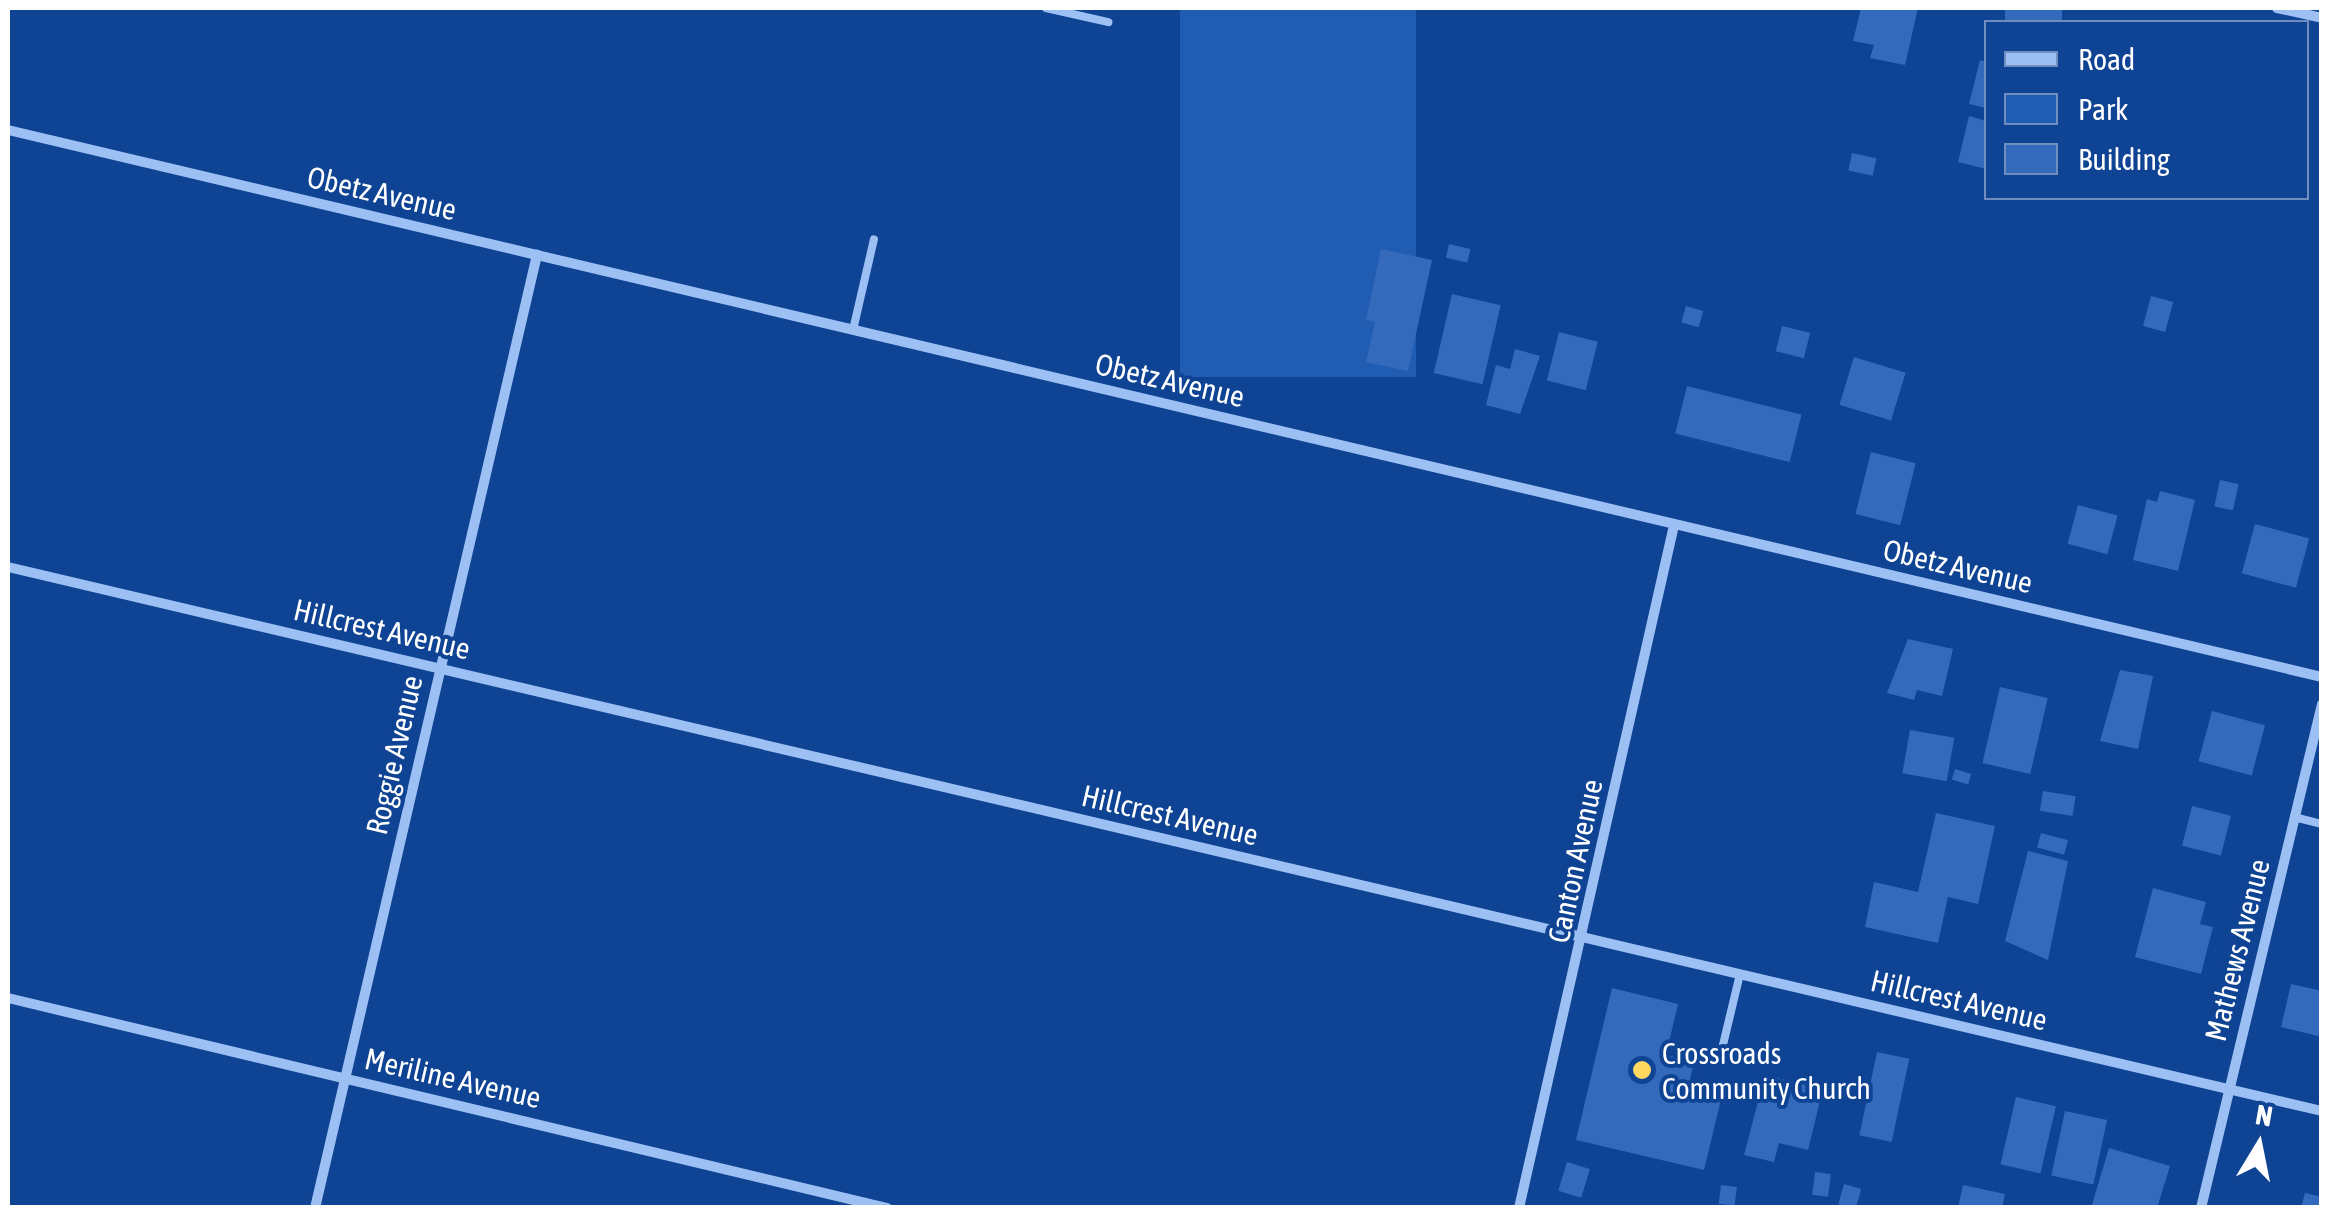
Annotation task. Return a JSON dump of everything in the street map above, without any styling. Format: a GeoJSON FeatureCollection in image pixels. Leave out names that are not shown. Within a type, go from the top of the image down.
{"type":"FeatureCollection","features":[{"type":"Feature","properties":{"kind":"street"},"geometry":{"type":"LineString","coordinates":[[2278,8],[2322,18]]}},
{"type":"Feature","properties":{"kind":"street","name":"Obetz Avenue"},"geometry":{"type":"LineString","coordinates":[[8,130],[2322,677]]}},
{"type":"Feature","properties":{"kind":"street","name":"Roggie Avenue"},"geometry":{"type":"LineString","coordinates":[[315,1208],[537,256]]}},
{"type":"Feature","properties":{"kind":"street","name":"Canton Avenue"},"geometry":{"type":"LineString","coordinates":[[1519,1208],[1584,936],[1674,525]]}},
{"type":"Feature","properties":{"kind":"street","name":"Hillcrest Avenue"},"geometry":{"type":"LineString","coordinates":[[8,567],[2322,1111]]}},
{"type":"Feature","properties":{"kind":"street","name":"Mathews Avenue"},"geometry":{"type":"LineString","coordinates":[[2201,1208],[2322,704]]}},
{"type":"Feature","properties":{"kind":"street","name":"Meriline Avenue"},"geometry":{"type":"LineString","coordinates":[[8,998],[887,1208]]}},
{"type":"Feature","properties":{"kind":"lane"},"geometry":{"type":"LineString","coordinates":[[1046,8],[1108,22]]}},
{"type":"Feature","properties":{"kind":"lane"},"geometry":{"type":"LineString","coordinates":[[854,330],[874,239]]}},
{"type":"Feature","properties":{"kind":"lane"},"geometry":{"type":"LineString","coordinates":[[2294,817],[2322,824]]}},
{"type":"Feature","properties":{"kind":"lane"},"geometry":{"type":"LineString","coordinates":[[1722,1049],[1740,974]]}},
{"type":"Feature","properties":{"kind":"green space"},"geometry":{"type":"Polygon","coordinates":[[[1180,8],[1416,8],[1416,377],[1180,377],[1180,8]]]}},
{"type":"Feature","properties":{"kind":"building"},"geometry":{"type":"Polygon","coordinates":[[[1861,8],[1918,8],[1905,65],[1870,58],[1874,45],[1853,41],[1861,8]]]}},
{"type":"Feature","properties":{"kind":"building"},"geometry":{"type":"Polygon","coordinates":[[[2005,8],[2062,8],[2062,20],[2005,20],[2005,8]]]}},
{"type":"Feature","properties":{"kind":"building"},"geometry":{"type":"Polygon","coordinates":[[[1980,60],[1984,61],[1984,108],[1969,104],[1980,60]]]}},
{"type":"Feature","properties":{"kind":"building"},"geometry":{"type":"Polygon","coordinates":[[[1969,116],[1984,120],[1984,168],[1958,162],[1969,116]]]}},
{"type":"Feature","properties":{"kind":"building"},"geometry":{"type":"Polygon","coordinates":[[[1852,153],[1876,158],[1873,176],[1848,171],[1852,153]]]}},
{"type":"Feature","properties":{"kind":"building"},"geometry":{"type":"Polygon","coordinates":[[[1449,244],[1470,249],[1467,263],[1446,258],[1449,244]]]}},
{"type":"Feature","properties":{"kind":"building"},"geometry":{"type":"Polygon","coordinates":[[[1381,249],[1432,260],[1408,371],[1366,362],[1375,322],[1366,320],[1381,249]]]}},
{"type":"Feature","properties":{"kind":"building"},"geometry":{"type":"Polygon","coordinates":[[[1452,294],[1501,305],[1482,384],[1434,373],[1452,294]]]}},
{"type":"Feature","properties":{"kind":"building"},"geometry":{"type":"Polygon","coordinates":[[[2151,296],[2173,302],[2165,332],[2143,326],[2151,296]]]}},
{"type":"Feature","properties":{"kind":"building"},"geometry":{"type":"Polygon","coordinates":[[[1686,306],[1703,311],[1699,327],[1681,322],[1686,306]]]}},
{"type":"Feature","properties":{"kind":"building"},"geometry":{"type":"Polygon","coordinates":[[[1782,326],[1810,333],[1804,358],[1776,351],[1782,326]]]}},
{"type":"Feature","properties":{"kind":"building"},"geometry":{"type":"Polygon","coordinates":[[[1559,332],[1598,342],[1586,390],[1547,381],[1559,332]]]}},
{"type":"Feature","properties":{"kind":"building"},"geometry":{"type":"Polygon","coordinates":[[[1515,349],[1540,356],[1520,414],[1486,405],[1496,365],[1510,369],[1515,349]]]}},
{"type":"Feature","properties":{"kind":"building"},"geometry":{"type":"Polygon","coordinates":[[[1854,357],[1906,373],[1891,421],[1839,405],[1854,357]]]}},
{"type":"Feature","properties":{"kind":"building"},"geometry":{"type":"Polygon","coordinates":[[[1687,386],[1801,415],[1790,462],[1675,434],[1687,386]]]}},
{"type":"Feature","properties":{"kind":"building"},"geometry":{"type":"Polygon","coordinates":[[[1871,452],[1916,463],[1900,525],[1856,514],[1871,452]]]}},
{"type":"Feature","properties":{"kind":"building"},"geometry":{"type":"Polygon","coordinates":[[[2220,480],[2239,484],[2233,510],[2214,506],[2220,480]]]}},
{"type":"Feature","properties":{"kind":"building"},"geometry":{"type":"Polygon","coordinates":[[[2160,491],[2195,500],[2178,571],[2133,560],[2147,499],[2157,502],[2160,491]]]}},
{"type":"Feature","properties":{"kind":"building"},"geometry":{"type":"Polygon","coordinates":[[[2078,505],[2118,516],[2107,554],[2068,544],[2078,505]]]}},
{"type":"Feature","properties":{"kind":"building"},"geometry":{"type":"Polygon","coordinates":[[[2255,524],[2309,538],[2296,588],[2242,573],[2255,524]]]}},
{"type":"Feature","properties":{"kind":"building"},"geometry":{"type":"Polygon","coordinates":[[[1908,639],[1953,649],[1942,696],[1917,690],[1914,700],[1887,693],[1908,639]]]}},
{"type":"Feature","properties":{"kind":"building"},"geometry":{"type":"Polygon","coordinates":[[[2120,670],[2153,676],[2138,749],[2100,741],[2120,670]]]}},
{"type":"Feature","properties":{"kind":"building"},"geometry":{"type":"Polygon","coordinates":[[[2000,687],[2048,698],[2030,774],[1982,763],[2000,687]]]}},
{"type":"Feature","properties":{"kind":"building"},"geometry":{"type":"Polygon","coordinates":[[[2212,711],[2265,725],[2252,775],[2199,761],[2212,711]]]}},
{"type":"Feature","properties":{"kind":"building"},"geometry":{"type":"Polygon","coordinates":[[[1910,730],[1954,738],[1947,781],[1902,773],[1910,730]]]}},
{"type":"Feature","properties":{"kind":"building"},"geometry":{"type":"Polygon","coordinates":[[[1955,769],[1971,774],[1968,784],[1952,780],[1955,769]]]}},
{"type":"Feature","properties":{"kind":"building"},"geometry":{"type":"Polygon","coordinates":[[[2043,791],[2076,796],[2072,816],[2040,811],[2043,791]]]}},
{"type":"Feature","properties":{"kind":"building"},"geometry":{"type":"Polygon","coordinates":[[[2192,806],[2231,816],[2221,855],[2182,846],[2192,806]]]}},
{"type":"Feature","properties":{"kind":"building"},"geometry":{"type":"Polygon","coordinates":[[[1936,813],[1995,826],[1978,904],[1948,897],[1938,943],[1865,927],[1874,882],[1918,892],[1936,813]]]}},
{"type":"Feature","properties":{"kind":"building"},"geometry":{"type":"Polygon","coordinates":[[[2041,833],[2068,840],[2064,855],[2037,847],[2041,833]]]}},
{"type":"Feature","properties":{"kind":"building"},"geometry":{"type":"Polygon","coordinates":[[[2028,851],[2068,861],[2048,960],[2005,941],[2028,851]]]}},
{"type":"Feature","properties":{"kind":"building"},"geometry":{"type":"Polygon","coordinates":[[[2153,888],[2206,902],[2200,924],[2213,927],[2201,974],[2135,957],[2153,888]]]}},
{"type":"Feature","properties":{"kind":"building"},"geometry":{"type":"Polygon","coordinates":[[[2291,984],[2322,991],[2322,1037],[2281,1027],[2291,984]]]}},
{"type":"Feature","properties":{"kind":"building","name":"Crossroads Community Church"},"geometry":{"type":"Polygon","coordinates":[[[1612,988],[1678,1004],[1666,1055],[1694,1062],[1690,1079],[1724,1087],[1704,1170],[1576,1140],[1612,988]]]}},
{"type":"Feature","properties":{"kind":"building"},"geometry":{"type":"Polygon","coordinates":[[[1877,1052],[1909,1059],[1892,1142],[1859,1135],[1877,1052]]]}},
{"type":"Feature","properties":{"kind":"building"},"geometry":{"type":"Polygon","coordinates":[[[1765,1075],[1823,1089],[1808,1150],[1779,1143],[1774,1162],[1744,1155],[1765,1075]]]}},
{"type":"Feature","properties":{"kind":"building"},"geometry":{"type":"Polygon","coordinates":[[[2016,1097],[2056,1106],[2040,1173],[2000,1164],[2016,1097]]]}},
{"type":"Feature","properties":{"kind":"building"},"geometry":{"type":"Polygon","coordinates":[[[2065,1111],[2107,1120],[2093,1184],[2051,1176],[2065,1111]]]}},
{"type":"Feature","properties":{"kind":"building"},"geometry":{"type":"Polygon","coordinates":[[[2109,1148],[2170,1166],[2157,1208],[2091,1208],[2109,1148]]]}},
{"type":"Feature","properties":{"kind":"building"},"geometry":{"type":"Polygon","coordinates":[[[1567,1162],[1590,1169],[1581,1198],[1558,1191],[1567,1162]]]}},
{"type":"Feature","properties":{"kind":"building"},"geometry":{"type":"Polygon","coordinates":[[[1815,1172],[1831,1174],[1828,1197],[1812,1195],[1815,1172]]]}},
{"type":"Feature","properties":{"kind":"building"},"geometry":{"type":"Polygon","coordinates":[[[1844,1184],[1861,1189],[1856,1208],[1838,1204],[1844,1184]]]}},
{"type":"Feature","properties":{"kind":"building"},"geometry":{"type":"Polygon","coordinates":[[[1721,1185],[1737,1187],[1735,1206],[1719,1204],[1721,1185]]]}},
{"type":"Feature","properties":{"kind":"building"},"geometry":{"type":"Polygon","coordinates":[[[1963,1185],[2005,1194],[2002,1208],[1958,1208],[1963,1185]]]}},
{"type":"Feature","properties":{"kind":"building"},"geometry":{"type":"Polygon","coordinates":[[[2305,1193],[2322,1197],[2322,1208],[2301,1208],[2305,1193]]]}},
{"type":"Feature","properties":{"kind":"place","name":"Crossroads Community Church"},"geometry":{"type":"Point","coordinates":[1642,1070]}}]}
